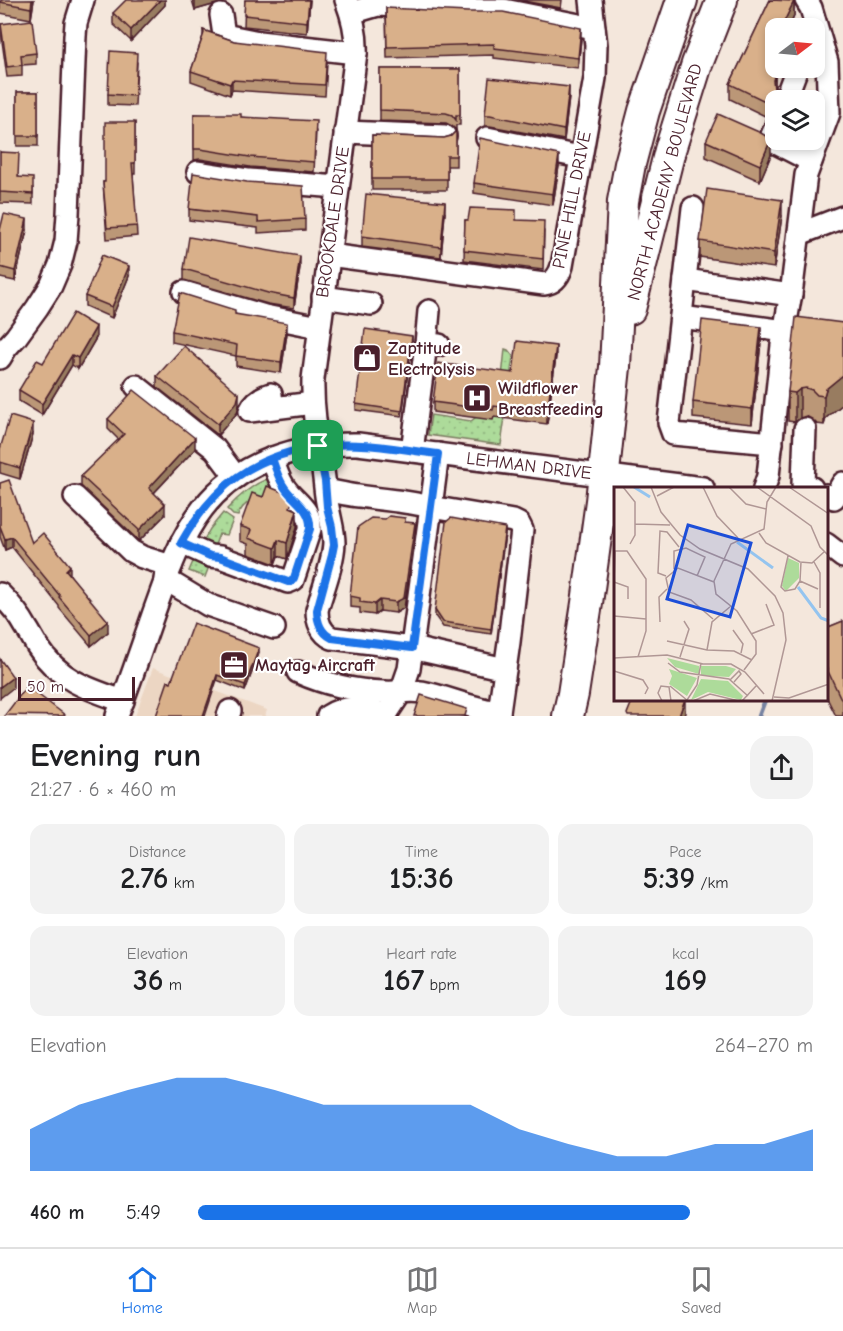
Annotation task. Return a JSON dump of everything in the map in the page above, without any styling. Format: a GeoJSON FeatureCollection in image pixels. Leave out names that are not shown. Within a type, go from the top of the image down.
{"type":"FeatureCollection","features":[{"type":"Feature","properties":{"kind":"highway","name":"NORTH ACADEMY BOULEVARD"},"geometry":{"type":"LineString","coordinates":[[568,716],[587,603],[615,367],[623,201],[644,111],[682,0]]}},
{"type":"Feature","properties":{"kind":"highway","name":"NORTH ACADEMY BOULEVARD"},"geometry":{"type":"LineString","coordinates":[[615,367],[670,150],[697,64],[722,0]]}},
{"type":"Feature","properties":{"kind":"street"},"geometry":{"type":"LineString","coordinates":[[0,358],[45,296],[56,276],[63,252],[68,214],[76,23],[83,0]]}},
{"type":"Feature","properties":{"kind":"street","name":"PINE HILL DRIVE"},"geometry":{"type":"LineString","coordinates":[[329,255],[548,283],[558,276],[562,266],[595,78],[596,45],[591,0]]}},
{"type":"Feature","properties":{"kind":"street"},"geometry":{"type":"LineString","coordinates":[[806,0],[813,18]]}},
{"type":"Feature","properties":{"kind":"street"},"geometry":{"type":"LineString","coordinates":[[349,7],[504,10],[594,28]]}},
{"type":"Feature","properties":{"kind":"street","name":"BROOKDALE DRIVE"},"geometry":{"type":"LineString","coordinates":[[349,7],[356,36],[356,53],[314,370],[313,403],[334,545],[317,610],[318,619],[322,630],[332,638],[412,648],[505,669]]}},
{"type":"Feature","properties":{"kind":"street"},"geometry":{"type":"LineString","coordinates":[[221,15],[224,35],[259,42],[356,53]]}},
{"type":"Feature","properties":{"kind":"street"},"geometry":{"type":"LineString","coordinates":[[764,487],[768,476],[806,175],[829,113],[825,57]]}},
{"type":"Feature","properties":{"kind":"street"},"geometry":{"type":"LineString","coordinates":[[345,132],[445,136]]}},
{"type":"Feature","properties":{"kind":"street"},"geometry":{"type":"LineString","coordinates":[[487,138],[580,157]]}},
{"type":"Feature","properties":{"kind":"street"},"geometry":{"type":"LineString","coordinates":[[790,150],[811,161]]}},
{"type":"Feature","properties":{"kind":"street"},"geometry":{"type":"LineString","coordinates":[[198,171],[249,180],[338,187]]}},
{"type":"Feature","properties":{"kind":"street"},"geometry":{"type":"LineString","coordinates":[[693,208],[669,423],[673,434],[772,443]]}},
{"type":"Feature","properties":{"kind":"street"},"geometry":{"type":"LineString","coordinates":[[799,234],[843,217]]}},
{"type":"Feature","properties":{"kind":"street"},"geometry":{"type":"LineString","coordinates":[[685,280],[791,295]]}},
{"type":"Feature","properties":{"kind":"street"},"geometry":{"type":"LineString","coordinates":[[184,292],[265,316],[319,327]]}},
{"type":"Feature","properties":{"kind":"street"},"geometry":{"type":"LineString","coordinates":[[323,297],[372,304]]}},
{"type":"Feature","properties":{"kind":"street"},"geometry":{"type":"LineString","coordinates":[[411,451],[432,345],[429,311]]}},
{"type":"Feature","properties":{"kind":"street"},"geometry":{"type":"LineString","coordinates":[[681,317],[785,332]]}},
{"type":"Feature","properties":{"kind":"street"},"geometry":{"type":"LineString","coordinates":[[136,386],[215,449],[236,477]]}},
{"type":"Feature","properties":{"kind":"street"},"geometry":{"type":"LineString","coordinates":[[273,408],[313,403]]}},
{"type":"Feature","properties":{"kind":"street"},"geometry":{"type":"LineString","coordinates":[[805,429],[803,484],[810,487]]}},
{"type":"Feature","properties":{"kind":"street","name":"LEHMAN DRIVE"},"geometry":{"type":"LineString","coordinates":[[120,709],[168,573],[181,543],[204,507],[236,477],[272,458],[302,448],[358,444],[695,487]]}},
{"type":"Feature","properties":{"kind":"street"},"geometry":{"type":"LineString","coordinates":[[328,716],[338,710],[349,708],[386,715],[401,692],[409,669],[438,454]]}},
{"type":"Feature","properties":{"kind":"street"},"geometry":{"type":"LineString","coordinates":[[181,543],[210,556],[220,557],[288,582],[293,580],[311,523],[305,509],[282,485],[272,458]]}},
{"type":"Feature","properties":{"kind":"street"},"geometry":{"type":"LineString","coordinates":[[828,496],[834,498],[843,483]]}},
{"type":"Feature","properties":{"kind":"street"},"geometry":{"type":"LineString","coordinates":[[298,672],[337,686],[381,692],[423,693],[498,714],[522,535],[521,526],[513,521],[326,490]]}},
{"type":"Feature","properties":{"kind":"street"},"geometry":{"type":"LineString","coordinates":[[75,497],[131,551],[168,573],[208,605],[274,628]]}},
{"type":"Feature","properties":{"kind":"street"},"geometry":{"type":"LineString","coordinates":[[828,546],[843,557]]}},
{"type":"Feature","properties":{"kind":"street"},"geometry":{"type":"LineString","coordinates":[[0,594],[13,607],[50,664],[65,677],[120,709]]}},
{"type":"Feature","properties":{"kind":"shaded area"},"geometry":{"type":"Polygon","coordinates":[[[153,668],[267,710],[265,716],[135,716],[153,668]]]}},
{"type":"Feature","properties":{"kind":"green space"},"geometry":{"type":"Polygon","coordinates":[[[505,349],[513,356],[510,378],[502,377],[505,349]]]}},
{"type":"Feature","properties":{"kind":"green space"},"geometry":{"type":"Polygon","coordinates":[[[498,381],[510,382],[501,445],[428,435],[431,415],[471,421],[475,418],[498,381]]]}},
{"type":"Feature","properties":{"kind":"green space"},"geometry":{"type":"Polygon","coordinates":[[[267,479],[274,493],[248,503],[238,516],[233,515],[227,509],[246,492],[267,479]]]}},
{"type":"Feature","properties":{"kind":"green space"},"geometry":{"type":"Polygon","coordinates":[[[223,513],[233,520],[227,535],[219,534],[212,549],[201,545],[210,529],[223,513]]]}},
{"type":"Feature","properties":{"kind":"green space"},"geometry":{"type":"Polygon","coordinates":[[[195,557],[210,564],[205,577],[189,571],[195,557]]]}},
{"type":"Feature","properties":{"kind":"building"},"geometry":{"type":"Polygon","coordinates":[[[1,0],[32,0],[31,8],[0,2],[1,0]]]}},
{"type":"Feature","properties":{"kind":"building"},"geometry":{"type":"Polygon","coordinates":[[[126,0],[160,0],[131,30],[113,13],[126,0]]]}},
{"type":"Feature","properties":{"kind":"building"},"geometry":{"type":"Polygon","coordinates":[[[245,0],[309,0],[307,22],[244,15],[245,0]]]}},
{"type":"Feature","properties":{"kind":"building"},"geometry":{"type":"Polygon","coordinates":[[[770,0],[794,1],[786,18],[765,18],[765,78],[774,78],[774,89],[765,90],[765,101],[730,84],[770,0]]]}},
{"type":"Feature","properties":{"kind":"building"},"geometry":{"type":"Polygon","coordinates":[[[386,8],[503,12],[581,28],[578,58],[494,48],[494,44],[387,47],[386,8]]]}},
{"type":"Feature","properties":{"kind":"building"},"geometry":{"type":"Polygon","coordinates":[[[32,20],[36,53],[21,55],[22,65],[7,67],[1,24],[32,20]]]}},
{"type":"Feature","properties":{"kind":"building"},"geometry":{"type":"Polygon","coordinates":[[[203,30],[234,41],[327,52],[325,85],[232,80],[230,84],[191,71],[204,33],[203,30]]]}},
{"type":"Feature","properties":{"kind":"building"},"geometry":{"type":"Polygon","coordinates":[[[110,51],[137,53],[135,96],[108,94],[110,51]]]}},
{"type":"Feature","properties":{"kind":"building"},"geometry":{"type":"Polygon","coordinates":[[[380,69],[460,69],[460,115],[456,115],[456,120],[452,115],[446,113],[380,110],[380,69]]]}},
{"type":"Feature","properties":{"kind":"building"},"geometry":{"type":"Polygon","coordinates":[[[489,78],[569,87],[564,130],[485,115],[489,78]]]}},
{"type":"Feature","properties":{"kind":"building"},"geometry":{"type":"Polygon","coordinates":[[[17,92],[38,92],[38,136],[17,136],[17,92]]]}},
{"type":"Feature","properties":{"kind":"building"},"geometry":{"type":"Polygon","coordinates":[[[194,114],[241,114],[241,117],[316,121],[314,162],[250,157],[194,149],[194,114]]]}},
{"type":"Feature","properties":{"kind":"building"},"geometry":{"type":"Polygon","coordinates":[[[718,114],[765,135],[766,150],[760,165],[706,141],[718,114]]]}},
{"type":"Feature","properties":{"kind":"building"},"geometry":{"type":"Polygon","coordinates":[[[105,122],[135,122],[135,163],[132,163],[137,226],[107,228],[103,182],[105,182],[105,122]]]}},
{"type":"Feature","properties":{"kind":"building"},"geometry":{"type":"Polygon","coordinates":[[[456,131],[456,156],[447,156],[447,179],[372,179],[372,135],[444,138],[456,131]]]}},
{"type":"Feature","properties":{"kind":"building"},"geometry":{"type":"Polygon","coordinates":[[[480,138],[559,155],[553,194],[474,183],[480,138]]]}},
{"type":"Feature","properties":{"kind":"building"},"geometry":{"type":"Polygon","coordinates":[[[0,152],[19,153],[18,177],[33,178],[33,194],[0,192],[0,152]]]}},
{"type":"Feature","properties":{"kind":"building"},"geometry":{"type":"Polygon","coordinates":[[[193,173],[247,182],[303,186],[305,219],[258,222],[258,217],[189,209],[193,173]]]}},
{"type":"Feature","properties":{"kind":"building"},"geometry":{"type":"Polygon","coordinates":[[[707,189],[782,200],[774,253],[700,241],[707,189]]]}},
{"type":"Feature","properties":{"kind":"building"},"geometry":{"type":"Polygon","coordinates":[[[366,194],[445,202],[441,247],[362,236],[366,194]]]}},
{"type":"Feature","properties":{"kind":"building"},"geometry":{"type":"Polygon","coordinates":[[[470,208],[516,210],[516,220],[544,221],[543,259],[464,250],[465,220],[468,220],[470,208]]]}},
{"type":"Feature","properties":{"kind":"building"},"geometry":{"type":"Polygon","coordinates":[[[4,214],[27,219],[15,271],[0,267],[0,230],[4,214]]]}},
{"type":"Feature","properties":{"kind":"building"},"geometry":{"type":"Polygon","coordinates":[[[189,237],[300,256],[294,298],[184,269],[189,237]]]}},
{"type":"Feature","properties":{"kind":"building"},"geometry":{"type":"Polygon","coordinates":[[[102,255],[129,266],[112,307],[85,296],[102,255]]]}},
{"type":"Feature","properties":{"kind":"building"},"geometry":{"type":"Polygon","coordinates":[[[180,293],[235,310],[235,314],[287,323],[281,362],[236,356],[237,345],[172,331],[180,293]]]}},
{"type":"Feature","properties":{"kind":"building"},"geometry":{"type":"Polygon","coordinates":[[[73,313],[96,327],[78,358],[72,355],[42,404],[19,390],[37,360],[43,363],[73,313]]]}},
{"type":"Feature","properties":{"kind":"building"},"geometry":{"type":"Polygon","coordinates":[[[796,317],[843,323],[843,375],[826,389],[824,396],[817,395],[806,388],[795,393],[788,392],[796,317]]]}},
{"type":"Feature","properties":{"kind":"building"},"geometry":{"type":"Polygon","coordinates":[[[702,320],[761,327],[752,409],[693,402],[702,320]]]}},
{"type":"Feature","properties":{"kind":"building"},"geometry":{"type":"Polygon","coordinates":[[[365,329],[412,336],[402,411],[356,404],[365,329]]]}},
{"type":"Feature","properties":{"kind":"building"},"geometry":{"type":"Polygon","coordinates":[[[517,341],[556,346],[547,413],[494,406],[493,410],[433,402],[438,363],[513,373],[517,341]]]}},
{"type":"Feature","properties":{"kind":"building"},"geometry":{"type":"Polygon","coordinates":[[[184,346],[239,394],[237,402],[218,424],[157,376],[184,346]]]}},
{"type":"Feature","properties":{"kind":"building"},"geometry":{"type":"Polygon","coordinates":[[[134,390],[195,438],[149,488],[165,504],[139,530],[81,476],[124,434],[108,419],[134,390]]]}},
{"type":"Feature","properties":{"kind":"building"},"geometry":{"type":"Polygon","coordinates":[[[10,416],[33,423],[20,468],[0,462],[0,449],[10,416]]]}},
{"type":"Feature","properties":{"kind":"building"},"geometry":{"type":"Polygon","coordinates":[[[9,480],[32,543],[43,533],[70,566],[66,570],[108,621],[91,635],[12,537],[5,539],[0,526],[0,483],[9,480]]]}},
{"type":"Feature","properties":{"kind":"building"},"geometry":{"type":"Polygon","coordinates":[[[267,486],[287,494],[293,500],[290,507],[297,510],[287,543],[278,540],[275,548],[248,538],[251,530],[240,526],[252,493],[263,497],[267,486]]]}},
{"type":"Feature","properties":{"kind":"building"},"geometry":{"type":"Polygon","coordinates":[[[389,516],[405,518],[405,522],[415,523],[404,598],[396,602],[380,600],[375,604],[360,602],[360,598],[350,596],[358,527],[371,518],[385,519],[389,516]]]}},
{"type":"Feature","properties":{"kind":"building"},"geometry":{"type":"Polygon","coordinates":[[[451,518],[505,528],[491,629],[443,622],[435,610],[446,522],[451,518]]]}},
{"type":"Feature","properties":{"kind":"building"},"geometry":{"type":"Polygon","coordinates":[[[843,621],[843,703],[828,671],[828,627],[843,621]]]}},
{"type":"Feature","properties":{"kind":"building"},"geometry":{"type":"Polygon","coordinates":[[[193,623],[259,648],[245,685],[217,675],[203,716],[156,716],[168,681],[171,682],[193,623]]]}},
{"type":"Feature","properties":{"kind":"building"},"geometry":{"type":"Polygon","coordinates":[[[0,659],[13,677],[0,687],[0,659]]]}},
{"type":"Feature","properties":{"kind":"building"},"geometry":{"type":"Polygon","coordinates":[[[27,686],[65,715],[5,715],[27,686]]]}},
{"type":"Feature","properties":{"kind":"building"},"geometry":{"type":"Polygon","coordinates":[[[421,695],[467,709],[465,716],[414,716],[421,695]]]}},
{"type":"Feature","properties":{"kind":"building"},"geometry":{"type":"Polygon","coordinates":[[[632,701],[684,701],[679,716],[628,716],[632,701]]]}},
{"type":"Feature","properties":{"kind":"waterway"},"geometry":{"type":"LineString","coordinates":[[759,716],[765,701]]}},
{"type":"Feature","properties":{"kind":"place","name":"Zaptitude Electrolysis"},"geometry":{"type":"Point","coordinates":[367,358]}},
{"type":"Feature","properties":{"kind":"place","name":"Wildflower Breastfeeding"},"geometry":{"type":"Point","coordinates":[477,398]}},
{"type":"Feature","properties":{"kind":"place","name":"Maytag Aircraft"},"geometry":{"type":"Point","coordinates":[234,665]}},
{"type":"Feature","properties":{"kind":"route"},"geometry":{"type":"LineString","coordinates":[[318,446],[302,448],[291,451],[272,458],[236,477],[204,507],[181,543],[210,556],[220,557],[291,582],[311,523],[305,509],[282,485],[272,458],[302,448],[318,446],[334,545],[316,613],[322,630],[332,638],[412,648],[438,454],[358,444],[318,446]]}}]}
